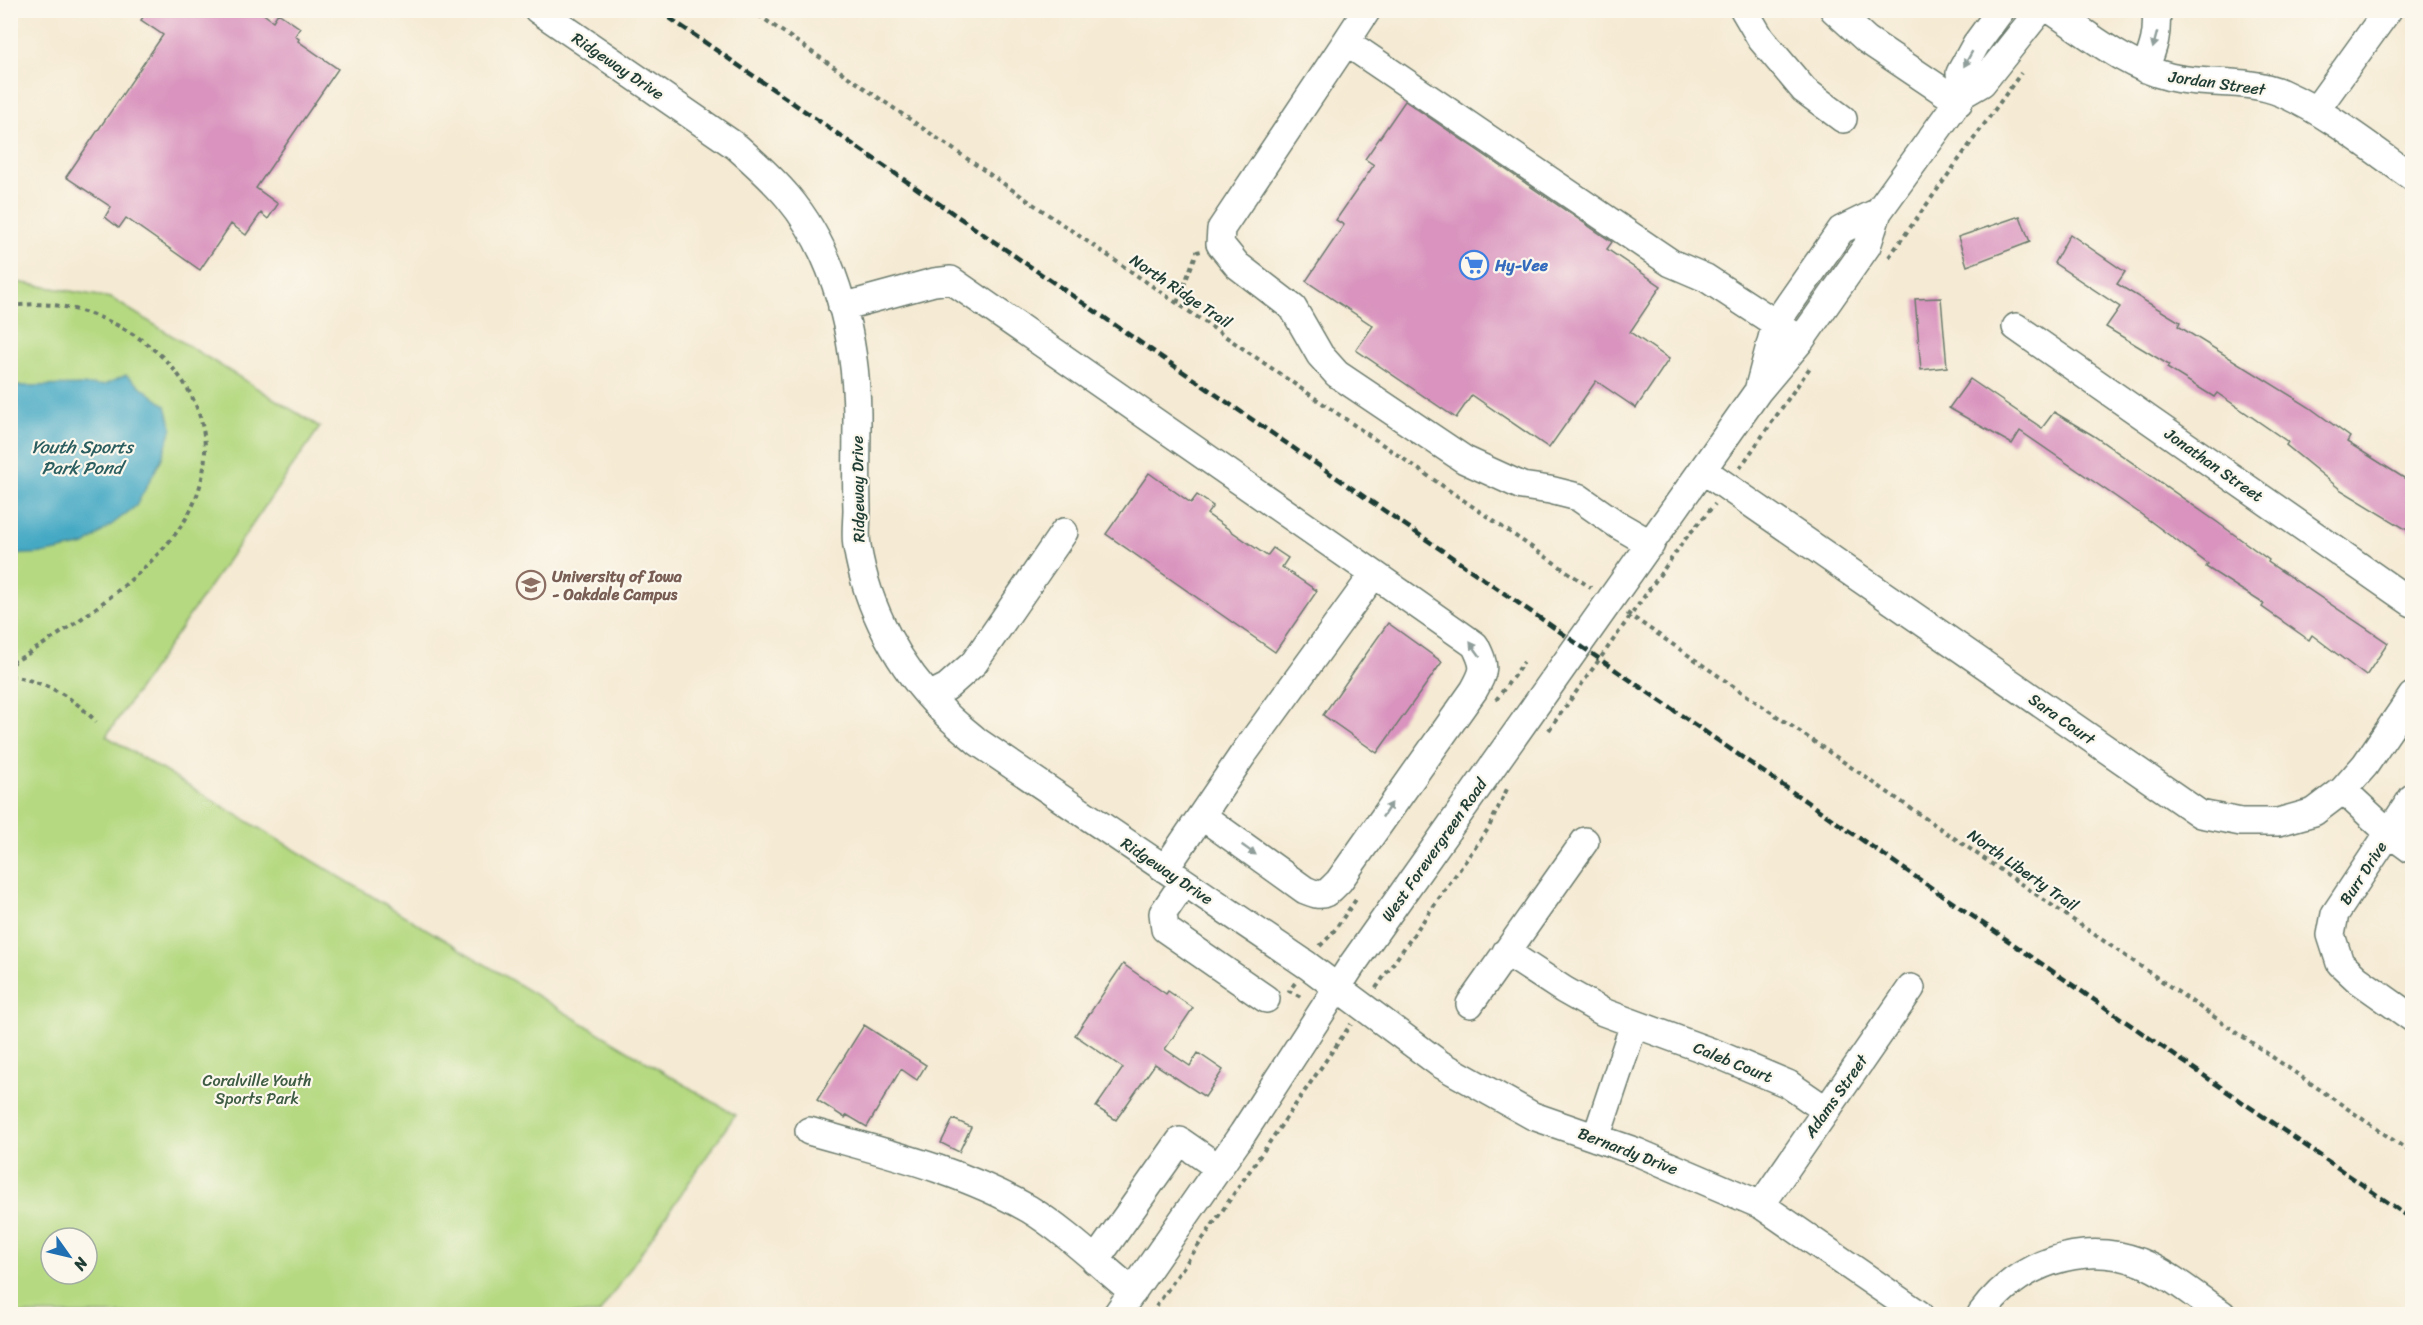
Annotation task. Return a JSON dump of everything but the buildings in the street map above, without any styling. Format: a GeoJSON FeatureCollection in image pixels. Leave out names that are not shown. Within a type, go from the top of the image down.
{"type":"FeatureCollection","features":[{"type":"Feature","properties":{"kind":"street","name":"Ridgeway Drive"},"geometry":{"type":"LineString","coordinates":[[538,10],[737,147],[790,199],[825,258],[842,307],[854,365],[857,412],[857,544],[874,607],[892,645],[917,683],[943,712],[978,742],[1337,987]]}},
{"type":"Feature","properties":{"kind":"street"},"geometry":{"type":"LineString","coordinates":[[1367,10],[1234,208],[1221,229],[1220,244],[1237,265],[1293,308],[1320,355],[1337,374],[1465,460],[1522,486],[1578,497],[1618,525],[1651,544]]}},
{"type":"Feature","properties":{"kind":"street"},"geometry":{"type":"LineString","coordinates":[[1744,10],[1761,39],[1804,90],[1843,119]]}},
{"type":"Feature","properties":{"kind":"street"},"geometry":{"type":"LineString","coordinates":[[1961,98],[1960,73],[1976,44],[2001,10]]}},
{"type":"Feature","properties":{"kind":"street","name":"West Forevergreen Road"},"geometry":{"type":"LineString","coordinates":[[1117,1314],[1219,1168],[1337,987],[1758,391],[1808,350],[1867,246],[1878,212],[1961,98],[1982,83],[2040,10]]}},
{"type":"Feature","properties":{"kind":"street","name":"Jordan Street"},"geometry":{"type":"LineString","coordinates":[[2051,10],[2131,64],[2171,77],[2238,84],[2280,92],[2316,110],[2412,177]]}},
{"type":"Feature","properties":{"kind":"street"},"geometry":{"type":"LineString","coordinates":[[2145,69],[2156,40],[2158,26],[2156,10]]}},
{"type":"Feature","properties":{"kind":"street"},"geometry":{"type":"LineString","coordinates":[[2316,110],[2388,10]]}},
{"type":"Feature","properties":{"kind":"street"},"geometry":{"type":"LineString","coordinates":[[1841,13],[1906,68],[1961,98]]}},
{"type":"Feature","properties":{"kind":"street"},"geometry":{"type":"LineString","coordinates":[[1346,42],[1671,263],[1706,278],[1776,323],[1808,350]]}},
{"type":"Feature","properties":{"kind":"street","name":"West Forevergreen Road"},"geometry":{"type":"LineString","coordinates":[[1758,391],[1776,323],[1841,230],[1878,212]]}},
{"type":"Feature","properties":{"kind":"street"},"geometry":{"type":"LineString","coordinates":[[842,307],[934,282],[951,280],[1475,645],[1483,661],[1484,671],[1474,690],[1339,881],[1327,894],[1318,895],[1305,890],[1202,816]]}},
{"type":"Feature","properties":{"kind":"street","name":"Jonathan Street"},"geometry":{"type":"LineString","coordinates":[[2016,327],[2412,603]]}},
{"type":"Feature","properties":{"kind":"street","name":"Sara Court"},"geometry":{"type":"LineString","coordinates":[[1702,470],[2200,814],[2241,822],[2278,822],[2314,812],[2343,790],[2365,765],[2412,696]]}},
{"type":"Feature","properties":{"kind":"street"},"geometry":{"type":"LineString","coordinates":[[929,696],[947,687],[974,663],[1064,532]]}},
{"type":"Feature","properties":{"kind":"street"},"geometry":{"type":"LineString","coordinates":[[1266,999],[1166,929],[1164,913],[1174,876],[1202,816],[1374,574]]}},
{"type":"Feature","properties":{"kind":"street","name":"Burr Drive"},"geometry":{"type":"LineString","coordinates":[[2343,790],[2389,833],[2412,850]]}},
{"type":"Feature","properties":{"kind":"street","name":"Burr Drive"},"geometry":{"type":"LineString","coordinates":[[2412,798],[2336,914],[2331,935],[2340,963],[2357,979],[2412,1018]]}},
{"type":"Feature","properties":{"kind":"street"},"geometry":{"type":"LineString","coordinates":[[1470,1004],[1585,841]]}},
{"type":"Feature","properties":{"kind":"street","name":"Caleb Court"},"geometry":{"type":"LineString","coordinates":[[1506,952],[1564,990],[1603,1012],[1717,1054],[1788,1084],[1826,1110]]}},
{"type":"Feature","properties":{"kind":"street","name":"Bernardy Drive"},"geometry":{"type":"LineString","coordinates":[[1337,987],[1440,1064],[1533,1116],[1637,1152],[1761,1205],[1919,1314]]}},
{"type":"Feature","properties":{"kind":"street","name":"Adams Street"},"geometry":{"type":"LineString","coordinates":[[1761,1205],[1911,988]]}},
{"type":"Feature","properties":{"kind":"street"},"geometry":{"type":"LineString","coordinates":[[1596,1138],[1634,1024]]}},
{"type":"Feature","properties":{"kind":"street"},"geometry":{"type":"LineString","coordinates":[[809,1131],[928,1165],[997,1193],[1030,1210],[1132,1292]]}},
{"type":"Feature","properties":{"kind":"street"},"geometry":{"type":"LineString","coordinates":[[1095,1261],[1180,1141],[1219,1168]]}},
{"type":"Feature","properties":{"kind":"street"},"geometry":{"type":"LineString","coordinates":[[1981,1314],[1998,1293],[2019,1276],[2039,1265],[2064,1257],[2091,1254],[2114,1255],[2140,1262],[2160,1272],[2222,1314]]}},
{"type":"Feature","properties":{"kind":"path","name":"North Ridge Trail"},"geometry":{"type":"LineString","coordinates":[[751,10],[1597,591]]}},
{"type":"Feature","properties":{"kind":"path"},"geometry":{"type":"LineString","coordinates":[[1883,266],[2028,65]]}},
{"type":"Feature","properties":{"kind":"path"},"geometry":{"type":"LineString","coordinates":[[1177,303],[1197,252],[1220,244]]}},
{"type":"Feature","properties":{"kind":"path"},"geometry":{"type":"LineString","coordinates":[[10,306],[27,304],[64,307],[102,318],[135,335],[159,353],[192,393],[201,413],[206,445],[202,481],[193,505],[170,542],[72,626],[10,664]]}},
{"type":"Feature","properties":{"kind":"path"},"geometry":{"type":"LineString","coordinates":[[1740,468],[1808,350]]}},
{"type":"Feature","properties":{"kind":"path"},"geometry":{"type":"LineString","coordinates":[[1546,734],[1686,538],[1713,507]]}},
{"type":"Feature","properties":{"kind":"path","name":"North Liberty Trail"},"geometry":{"type":"LineString","coordinates":[[1620,608],[2412,1153]]}},
{"type":"Feature","properties":{"kind":"path"},"geometry":{"type":"LineString","coordinates":[[10,676],[49,686],[75,702],[96,722]]}},
{"type":"Feature","properties":{"kind":"path"},"geometry":{"type":"LineString","coordinates":[[1374,991],[1488,829],[1504,793],[1512,782]]}},
{"type":"Feature","properties":{"kind":"path"},"geometry":{"type":"LineString","coordinates":[[1295,983],[1289,991],[1301,997]]}},
{"type":"Feature","properties":{"kind":"path"},"geometry":{"type":"LineString","coordinates":[[1151,1314],[1353,1021]]}},
{"type":"Feature","properties":{"kind":"green space","name":"Coralville Youth Sports Park"},"geometry":{"type":"Polygon","coordinates":[[[11,281],[111,298],[320,427],[106,736],[735,1115],[599,1314],[11,1314],[11,281]]]}},
{"type":"Feature","properties":{"kind":"water","name":"Youth Sports Park Pond"},"geometry":{"type":"Polygon","coordinates":[[[126,375],[166,406],[172,428],[162,458],[136,506],[85,545],[47,553],[11,555],[11,386],[104,385],[126,375]]]}},
{"type":"Feature","properties":{"kind":"railway"},"geometry":{"type":"LineString","coordinates":[[658,10],[2412,1219]]}},
{"type":"Feature","properties":{"kind":"place","name":"Hy-Vee"},"geometry":{"type":"Point","coordinates":[1474,265]}},
{"type":"Feature","properties":{"kind":"place","name":"University of Iowa - Oakdale Campus"},"geometry":{"type":"Point","coordinates":[531,585]}}]}
